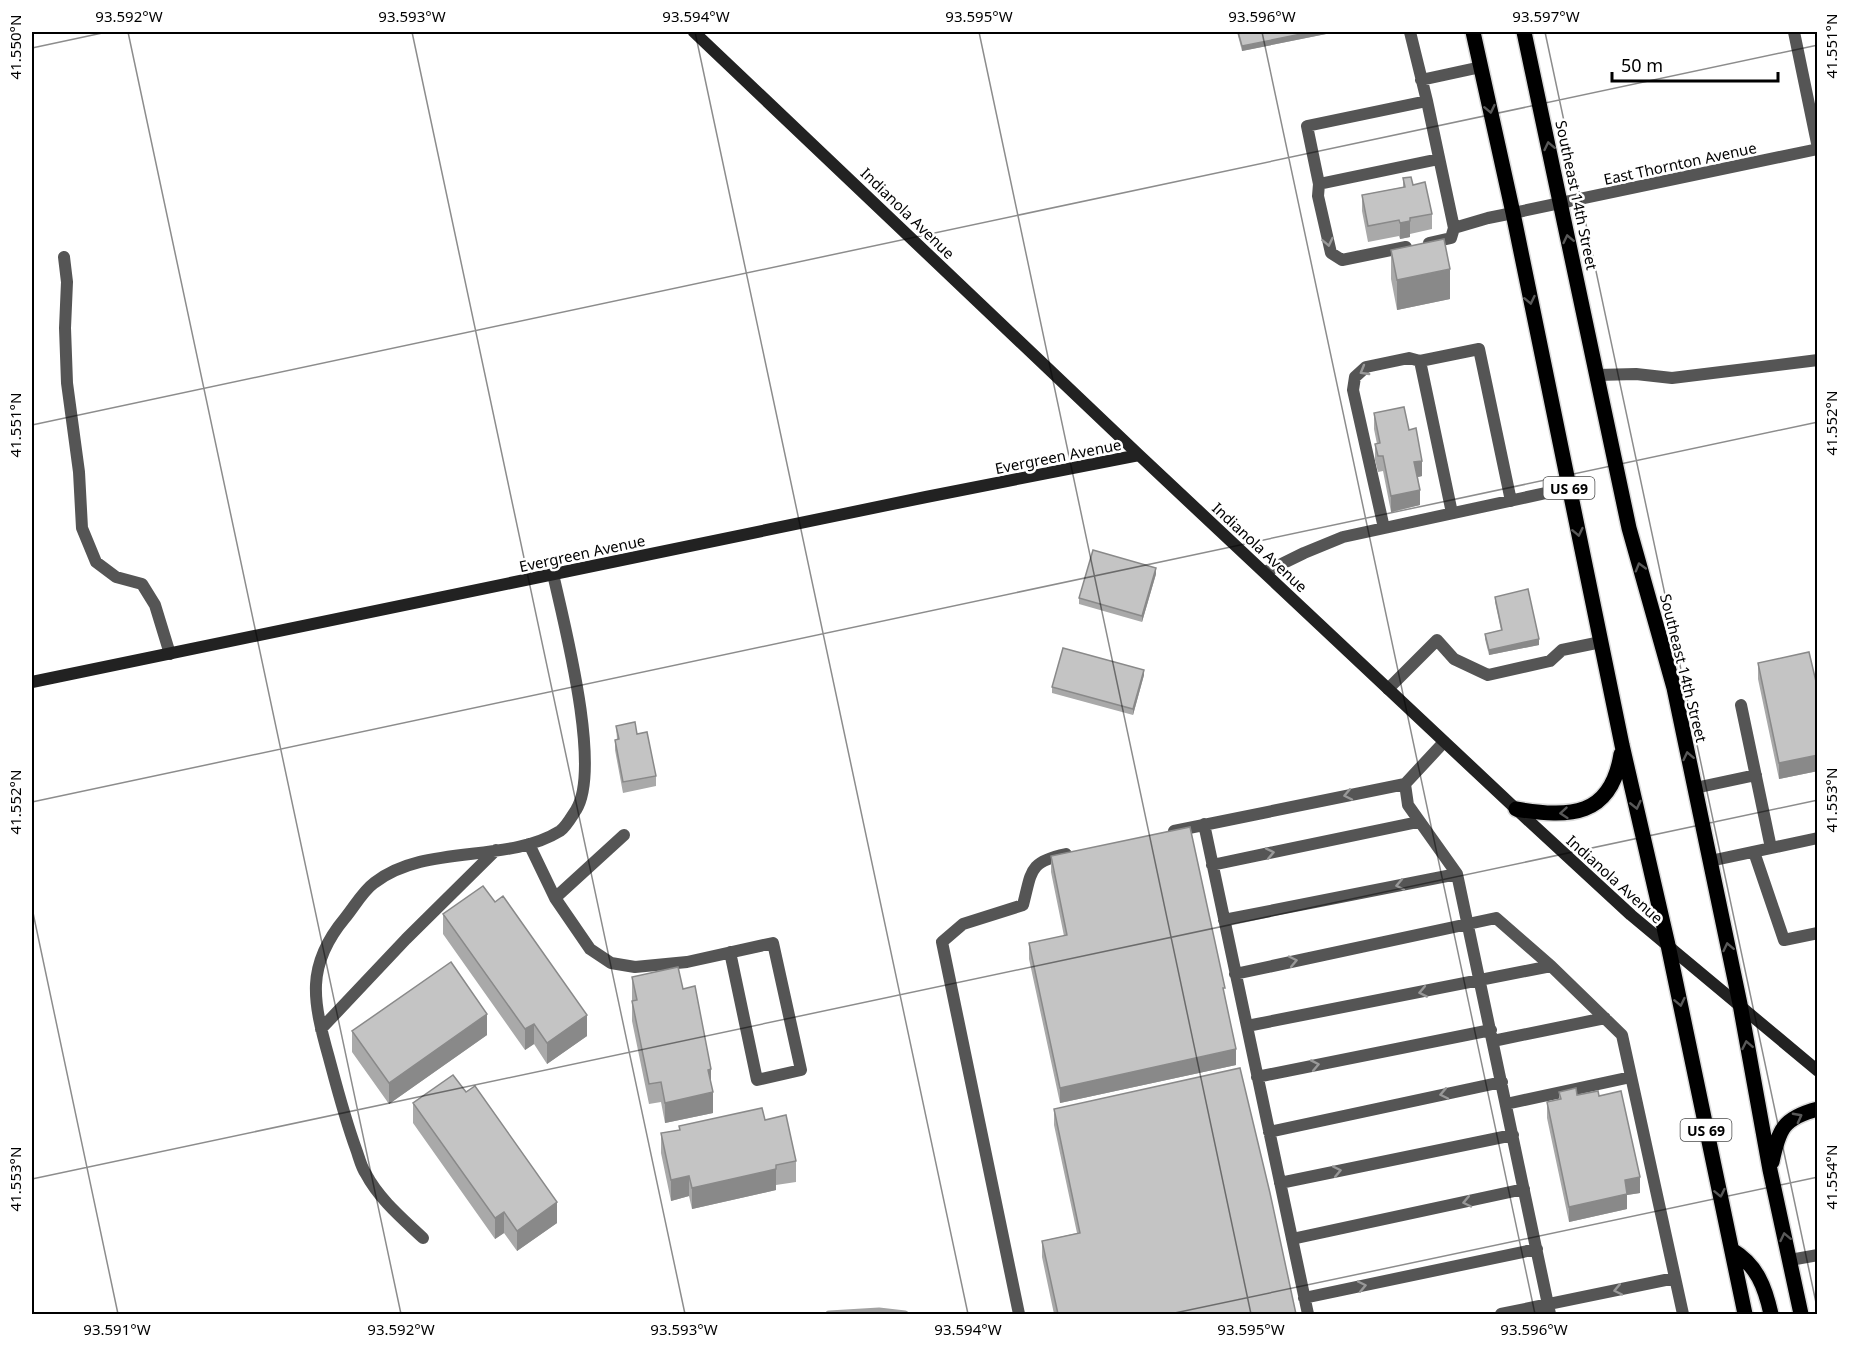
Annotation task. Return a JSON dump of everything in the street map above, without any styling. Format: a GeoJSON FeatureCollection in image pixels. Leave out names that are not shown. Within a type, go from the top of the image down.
{"type":"FeatureCollection","features":[{"type":"Feature","properties":{"kind":"main road","name":"Indianola Avenue"},"geometry":{"type":"LineString","coordinates":[[694,32],[1516,809],[1631,915],[1815,1066]]}},
{"type":"Feature","properties":{"kind":"main road","name":"US 69"},"geometry":{"type":"LineString","coordinates":[[1473,32],[1513,213],[1622,745],[1668,945],[1745,1314]]}},
{"type":"Feature","properties":{"kind":"main road","name":"Southeast 14th Street"},"geometry":{"type":"LineString","coordinates":[[1524,32],[1629,528],[1674,688],[1740,1004],[1770,1170],[1801,1314]]}},
{"type":"Feature","properties":{"kind":"main road","name":"Evergreen Avenue"},"geometry":{"type":"LineString","coordinates":[[32,682],[1139,455]]}},
{"type":"Feature","properties":{"kind":"main road"},"geometry":{"type":"LineString","coordinates":[[1516,809],[1558,813],[1575,812],[1591,806],[1604,797],[1613,785],[1619,768],[1622,745]]}},
{"type":"Feature","properties":{"kind":"main road"},"geometry":{"type":"LineString","coordinates":[[1770,1170],[1777,1137],[1785,1125],[1798,1116],[1818,1109]]}},
{"type":"Feature","properties":{"kind":"main road"},"geometry":{"type":"LineString","coordinates":[[1732,1250],[1754,1268],[1765,1288],[1771,1314]]}},
{"type":"Feature","properties":{"kind":"street"},"geometry":{"type":"LineString","coordinates":[[1410,32],[1454,228]]}},
{"type":"Feature","properties":{"kind":"street"},"geometry":{"type":"LineString","coordinates":[[1794,32],[1818,149]]}},
{"type":"Feature","properties":{"kind":"street"},"geometry":{"type":"LineString","coordinates":[[1421,80],[1481,67]]}},
{"type":"Feature","properties":{"kind":"street"},"geometry":{"type":"LineString","coordinates":[[1427,101],[1307,126],[1319,184],[1439,159]]}},
{"type":"Feature","properties":{"kind":"street","name":"East Thornton Avenue"},"geometry":{"type":"LineString","coordinates":[[1319,184],[1318,196],[1331,253],[1342,260],[1451,238],[1454,228],[1488,218],[1818,149]]}},
{"type":"Feature","properties":{"kind":"street"},"geometry":{"type":"LineString","coordinates":[[64,257],[67,282],[65,328],[67,383],[79,472],[82,528],[96,562],[116,577],[142,584],[155,605],[170,654]]}},
{"type":"Feature","properties":{"kind":"street"},"geometry":{"type":"LineString","coordinates":[[1384,528],[1353,390],[1355,377],[1366,367],[1409,358],[1420,361],[1479,349],[1511,501]]}},
{"type":"Feature","properties":{"kind":"street"},"geometry":{"type":"LineString","coordinates":[[1597,375],[1636,374],[1672,378],[1818,360]]}},
{"type":"Feature","properties":{"kind":"street"},"geometry":{"type":"LineString","coordinates":[[1420,361],[1452,513]]}},
{"type":"Feature","properties":{"kind":"street"},"geometry":{"type":"LineString","coordinates":[[1265,572],[1343,537],[1569,488]]}},
{"type":"Feature","properties":{"kind":"street"},"geometry":{"type":"LineString","coordinates":[[423,1238],[391,1208],[365,1174],[347,1123],[321,1029],[315,987],[321,953],[334,931],[373,883],[408,865],[529,844],[561,831],[578,808],[586,777],[584,738],[553,574]]}},
{"type":"Feature","properties":{"kind":"street"},"geometry":{"type":"LineString","coordinates":[[1388,689],[1437,640],[1454,659],[1488,675],[1550,661],[1562,650],[1601,642]]}},
{"type":"Feature","properties":{"kind":"street"},"geometry":{"type":"LineString","coordinates":[[1741,705],[1771,848]]}},
{"type":"Feature","properties":{"kind":"street"},"geometry":{"type":"LineString","coordinates":[[1158,834],[1405,784],[1444,742]]}},
{"type":"Feature","properties":{"kind":"street"},"geometry":{"type":"LineString","coordinates":[[1695,788],[1756,776]]}},
{"type":"Feature","properties":{"kind":"street"},"geometry":{"type":"LineString","coordinates":[[1405,784],[1408,805],[1457,874],[1549,1310]]}},
{"type":"Feature","properties":{"kind":"street"},"geometry":{"type":"LineString","coordinates":[[1212,865],[1418,822]]}},
{"type":"Feature","properties":{"kind":"street"},"geometry":{"type":"LineString","coordinates":[[1204,824],[1308,1314]]}},
{"type":"Feature","properties":{"kind":"street"},"geometry":{"type":"LineString","coordinates":[[555,898],[624,836]]}},
{"type":"Feature","properties":{"kind":"street"},"geometry":{"type":"LineString","coordinates":[[1710,861],[1818,838]]}},
{"type":"Feature","properties":{"kind":"street"},"geometry":{"type":"LineString","coordinates":[[529,844],[555,898],[590,949],[611,963],[635,967],[687,962],[730,952],[773,943],[801,1071],[757,1080],[730,952]]}},
{"type":"Feature","properties":{"kind":"street"},"geometry":{"type":"LineString","coordinates":[[321,1029],[463,881],[496,850]]}},
{"type":"Feature","properties":{"kind":"street"},"geometry":{"type":"LineString","coordinates":[[1018,1314],[942,942],[963,924],[1023,905],[1032,871],[1046,858],[1079,851]]}},
{"type":"Feature","properties":{"kind":"street"},"geometry":{"type":"LineString","coordinates":[[1754,852],[1784,940],[1818,933]]}},
{"type":"Feature","properties":{"kind":"street"},"geometry":{"type":"LineString","coordinates":[[1224,920],[1457,874]]}},
{"type":"Feature","properties":{"kind":"street"},"geometry":{"type":"LineString","coordinates":[[1236,974],[1496,918],[1551,966],[1622,1035],[1683,1314]]}},
{"type":"Feature","properties":{"kind":"street"},"geometry":{"type":"LineString","coordinates":[[1247,1026],[1551,966]]}},
{"type":"Feature","properties":{"kind":"street"},"geometry":{"type":"LineString","coordinates":[[1257,1077],[1605,1018]]}},
{"type":"Feature","properties":{"kind":"street"},"geometry":{"type":"LineString","coordinates":[[1506,1104],[1631,1077]]}},
{"type":"Feature","properties":{"kind":"street"},"geometry":{"type":"LineString","coordinates":[[1269,1132],[1502,1082]]}},
{"type":"Feature","properties":{"kind":"street"},"geometry":{"type":"LineString","coordinates":[[1280,1183],[1513,1135]]}},
{"type":"Feature","properties":{"kind":"street"},"geometry":{"type":"LineString","coordinates":[[1292,1239],[1524,1190]]}},
{"type":"Feature","properties":{"kind":"street"},"geometry":{"type":"LineString","coordinates":[[1304,1298],[1537,1249]]}},
{"type":"Feature","properties":{"kind":"street"},"geometry":{"type":"LineString","coordinates":[[1790,1260],[1818,1255]]}},
{"type":"Feature","properties":{"kind":"street"},"geometry":{"type":"LineString","coordinates":[[1501,1314],[1549,1310],[1676,1278]]}},
{"type":"Feature","properties":{"kind":"building"},"geometry":{"type":"Polygon","coordinates":[[[1238,32],[1311,32],[1242,46],[1238,32]]]}},
{"type":"Feature","properties":{"kind":"building"},"geometry":{"type":"Polygon","coordinates":[[[1411,177],[1413,185],[1425,182],[1432,214],[1410,218],[1410,221],[1400,223],[1399,220],[1368,226],[1362,195],[1405,187],[1403,178],[1411,177]]]}},
{"type":"Feature","properties":{"kind":"building"},"geometry":{"type":"Polygon","coordinates":[[[1444,239],[1450,269],[1397,280],[1391,250],[1444,239]]]}},
{"type":"Feature","properties":{"kind":"building"},"geometry":{"type":"Polygon","coordinates":[[[1404,407],[1409,430],[1416,428],[1422,461],[1414,462],[1420,490],[1391,496],[1383,456],[1378,456],[1375,444],[1380,443],[1374,413],[1404,407]]]}},
{"type":"Feature","properties":{"kind":"building"},"geometry":{"type":"Polygon","coordinates":[[[1093,550],[1156,568],[1142,616],[1079,598],[1093,550]]]}},
{"type":"Feature","properties":{"kind":"building"},"geometry":{"type":"Polygon","coordinates":[[[1528,589],[1539,639],[1489,650],[1485,634],[1502,630],[1495,597],[1528,589]]]}},
{"type":"Feature","properties":{"kind":"building"},"geometry":{"type":"Polygon","coordinates":[[[1063,648],[1144,670],[1133,709],[1052,687],[1063,648]]]}},
{"type":"Feature","properties":{"kind":"building"},"geometry":{"type":"Polygon","coordinates":[[[1809,652],[1818,690],[1818,755],[1779,763],[1758,663],[1809,652]]]}},
{"type":"Feature","properties":{"kind":"building"},"geometry":{"type":"Polygon","coordinates":[[[635,722],[637,734],[647,732],[656,776],[623,782],[615,740],[619,739],[616,726],[635,722]]]}},
{"type":"Feature","properties":{"kind":"building"},"geometry":{"type":"Polygon","coordinates":[[[1190,827],[1236,1049],[1060,1088],[1029,943],[1067,935],[1051,856],[1190,827]]]}},
{"type":"Feature","properties":{"kind":"building"},"geometry":{"type":"Polygon","coordinates":[[[483,886],[495,902],[503,896],[587,1015],[547,1043],[534,1024],[525,1029],[443,914],[483,886]]]}},
{"type":"Feature","properties":{"kind":"building"},"geometry":{"type":"Polygon","coordinates":[[[451,962],[487,1014],[389,1083],[352,1031],[451,962]]]}},
{"type":"Feature","properties":{"kind":"building"},"geometry":{"type":"Polygon","coordinates":[[[678,967],[683,989],[695,986],[711,1069],[708,1070],[713,1092],[665,1103],[661,1082],[649,1084],[632,1001],[637,1000],[632,977],[678,967]]]}},
{"type":"Feature","properties":{"kind":"building"},"geometry":{"type":"Polygon","coordinates":[[[1240,1068],[1296,1314],[1058,1314],[1042,1241],[1080,1233],[1054,1109],[1240,1068]]]}},
{"type":"Feature","properties":{"kind":"building"},"geometry":{"type":"Polygon","coordinates":[[[453,1075],[466,1092],[475,1086],[557,1202],[517,1231],[504,1212],[495,1218],[413,1103],[453,1075]]]}},
{"type":"Feature","properties":{"kind":"building"},"geometry":{"type":"Polygon","coordinates":[[[1576,1088],[1577,1095],[1598,1091],[1599,1096],[1621,1091],[1640,1177],[1625,1180],[1627,1194],[1569,1207],[1547,1102],[1561,1099],[1559,1092],[1576,1088]]]}},
{"type":"Feature","properties":{"kind":"building"},"geometry":{"type":"Polygon","coordinates":[[[762,1108],[765,1120],[786,1115],[796,1161],[776,1165],[776,1169],[692,1188],[689,1176],[671,1180],[661,1133],[680,1130],[679,1126],[762,1108]]]}},
{"type":"Feature","properties":{"kind":"waterway"},"geometry":{"type":"LineString","coordinates":[[829,1314],[879,1311],[905,1314]]}}]}
